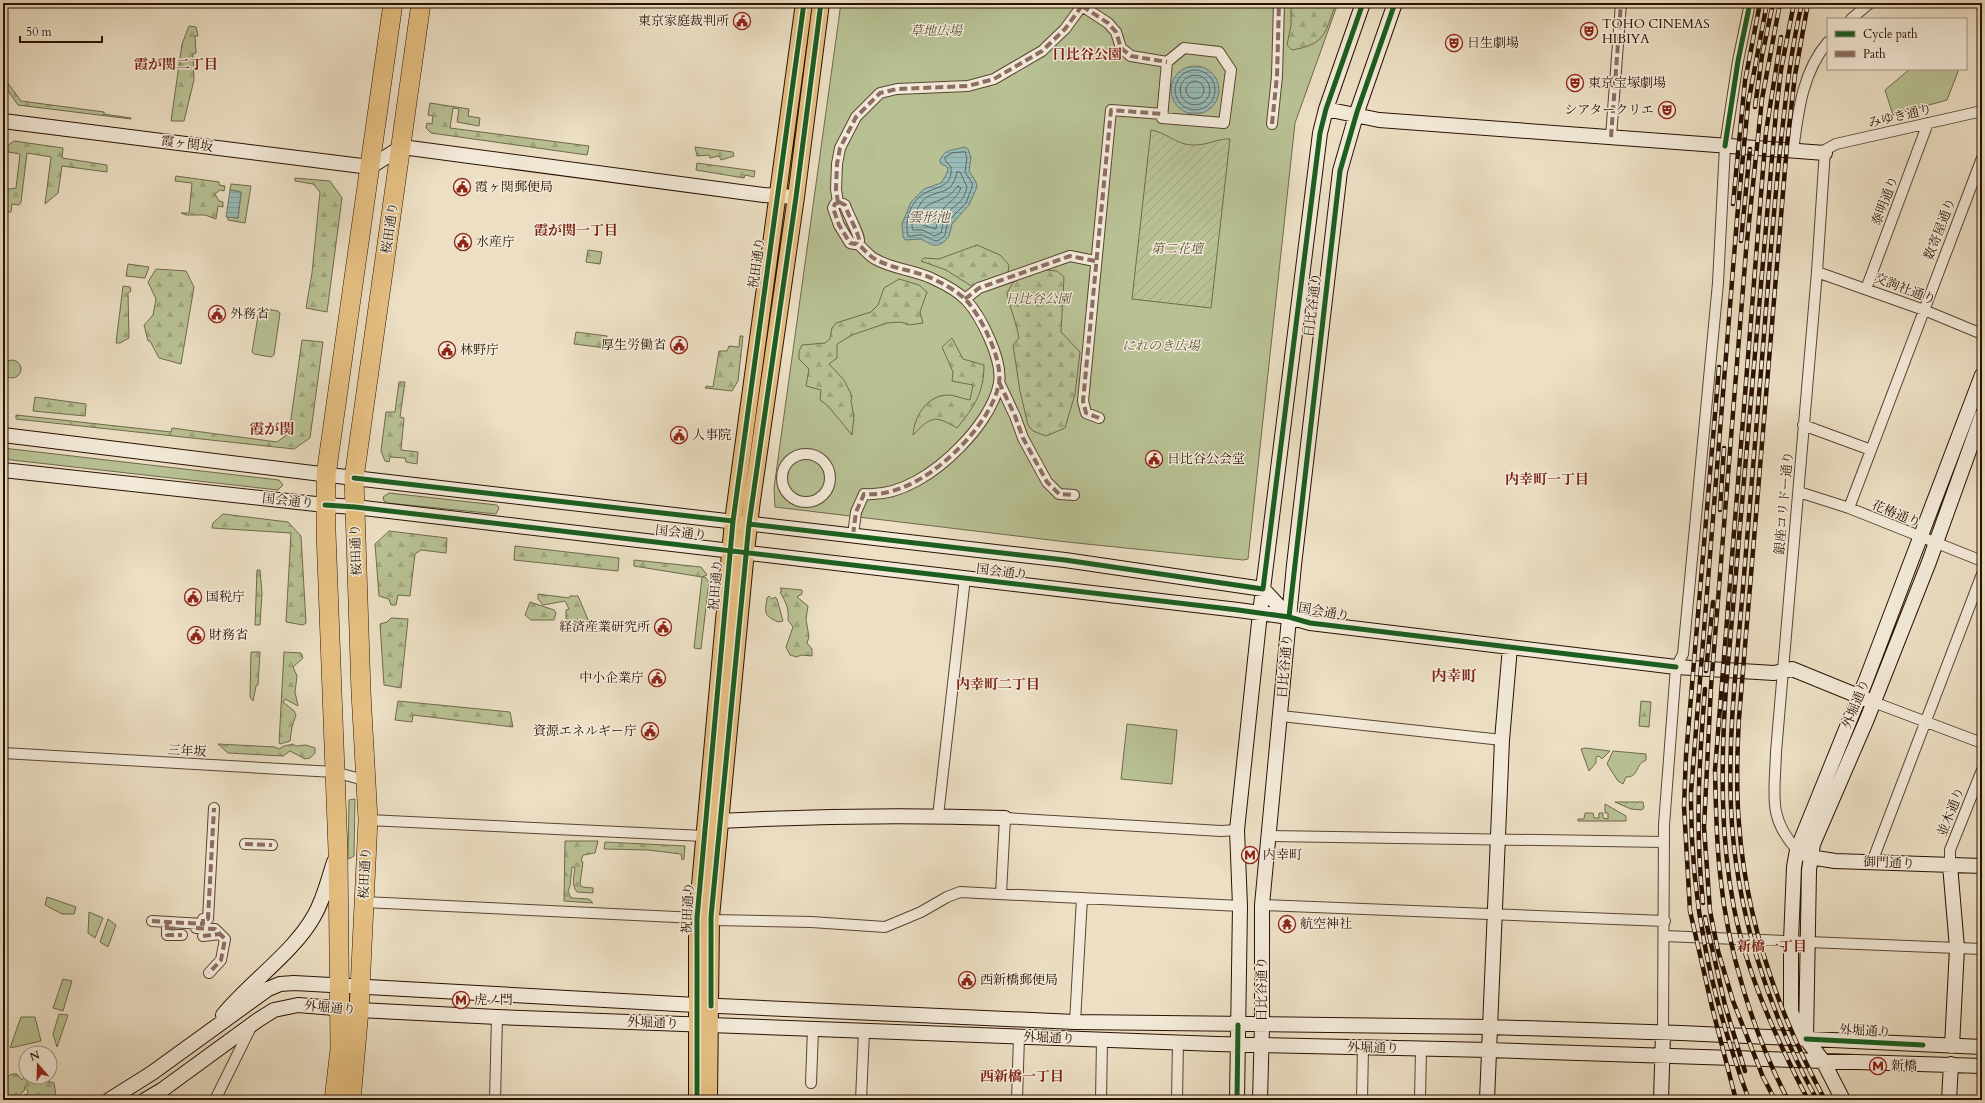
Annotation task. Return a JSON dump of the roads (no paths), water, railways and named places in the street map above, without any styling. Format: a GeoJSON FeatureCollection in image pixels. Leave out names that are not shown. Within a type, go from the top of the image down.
{"type":"FeatureCollection","features":[{"type":"Feature","properties":{"kind":"highway","name":"桜田通り"},"geometry":{"type":"LineString","coordinates":[[334,1100],[340,1049],[338,1008],[338,851],[325,505],[326,475],[393,3]]}},
{"type":"Feature","properties":{"kind":"highway","name":"桜田通り"},"geometry":{"type":"LineString","coordinates":[[351,1100],[358,1010],[368,820],[368,781],[361,692],[354,478],[402,147],[421,3]]}},
{"type":"Feature","properties":{"kind":"highway"},"geometry":{"type":"LineString","coordinates":[[384,66],[412,69]]}},
{"type":"Feature","properties":{"kind":"highway"},"geometry":{"type":"LineString","coordinates":[[360,241],[388,244]]}},
{"type":"Feature","properties":{"kind":"highway"},"geometry":{"type":"LineString","coordinates":[[347,329],[375,332]]}},
{"type":"Feature","properties":{"kind":"main road","name":"祝田通り"},"geometry":{"type":"LineString","coordinates":[[697,1100],[703,1025],[704,919],[712,828],[730,550],[804,3]]}},
{"type":"Feature","properties":{"kind":"main road","name":"祝田通り"},"geometry":{"type":"LineString","coordinates":[[712,828],[749,524],[822,3]]}},
{"type":"Feature","properties":{"kind":"main road","name":"日比谷通り"},"geometry":{"type":"LineString","coordinates":[[1237,1100],[1240,906],[1237,830],[1260,613],[1320,133],[1326,109],[1363,3]]}},
{"type":"Feature","properties":{"kind":"main road","name":"日比谷通り"},"geometry":{"type":"LineString","coordinates":[[1260,1100],[1262,1025],[1262,905],[1281,716],[1289,617],[1340,171],[1356,115],[1395,3]]}},
{"type":"Feature","properties":{"kind":"main road"},"geometry":{"type":"LineString","coordinates":[[1326,109],[1379,120],[1792,151],[1825,152]]}},
{"type":"Feature","properties":{"kind":"main road","name":"霞ヶ関坂"},"geometry":{"type":"LineString","coordinates":[[3,121],[370,167]]}},
{"type":"Feature","properties":{"kind":"main road"},"geometry":{"type":"LineString","coordinates":[[370,167],[402,147],[777,196],[796,197]]}},
{"type":"Feature","properties":{"kind":"main road","name":"外堀通り"},"geometry":{"type":"LineString","coordinates":[[1928,541],[1982,375]]}},
{"type":"Feature","properties":{"kind":"main road","name":"外堀通り"},"geometry":{"type":"LineString","coordinates":[[1806,1039],[1799,1030],[1791,1012],[1791,941],[1794,867],[1804,853],[1867,700],[1928,541],[1982,415]]}},
{"type":"Feature","properties":{"kind":"main road","name":"国会通り"},"geometry":{"type":"LineString","coordinates":[[3,436],[326,475],[1064,560],[1264,589],[1289,617]]}},
{"type":"Feature","properties":{"kind":"main road","name":"国会通り"},"geometry":{"type":"LineString","coordinates":[[3,470],[355,507],[730,550],[1260,613],[1289,617],[1310,623],[1676,667],[1774,673],[1792,669],[1867,700]]}},
{"type":"Feature","properties":{"kind":"main road"},"geometry":{"type":"LineString","coordinates":[[1487,1100],[1502,740],[1510,647]]}},
{"type":"Feature","properties":{"kind":"main road"},"geometry":{"type":"LineString","coordinates":[[712,828],[813,816],[938,816],[1005,818]]}},
{"type":"Feature","properties":{"kind":"main road"},"geometry":{"type":"LineString","coordinates":[[210,1031],[245,990],[297,940],[314,916],[323,896],[338,851]]}},
{"type":"Feature","properties":{"kind":"main road","name":"外堀通り"},"geometry":{"type":"LineString","coordinates":[[1804,853],[1808,942],[1806,1039]]}},
{"type":"Feature","properties":{"kind":"main road","name":"御門通り"},"geometry":{"type":"LineString","coordinates":[[1804,853],[1835,861],[1982,866]]}},
{"type":"Feature","properties":{"kind":"main road"},"geometry":{"type":"LineString","coordinates":[[1950,865],[1957,948],[1952,1046]]}},
{"type":"Feature","properties":{"kind":"main road","name":"外堀通り"},"geometry":{"type":"LineString","coordinates":[[109,1100],[152,1073],[268,989],[280,984],[294,983],[339,987],[703,1006],[1075,1022],[1490,1027],[1982,1047]]}},
{"type":"Feature","properties":{"kind":"main road","name":"外堀通り"},"geometry":{"type":"LineString","coordinates":[[145,1100],[162,1090],[253,1023],[274,1010],[298,1005],[358,1010],[1102,1040],[1489,1050],[1982,1066]]}},
{"type":"Feature","properties":{"kind":"main road","name":"祝田通り"},"geometry":{"type":"LineString","coordinates":[[703,1025],[710,1100]]}},
{"type":"Feature","properties":{"kind":"main road"},"geometry":{"type":"LineString","coordinates":[[1661,1100],[1663,1033]]}},
{"type":"Feature","properties":{"kind":"main road"},"geometry":{"type":"LineString","coordinates":[[1806,1039],[1823,1061],[1843,1100]]}},
{"type":"Feature","properties":{"kind":"main road"},"geometry":{"type":"LineString","coordinates":[[1949,1100],[1951,1064]]}},
{"type":"Feature","properties":{"kind":"street"},"geometry":{"type":"LineString","coordinates":[[1272,124],[1277,76],[1279,3]]}},
{"type":"Feature","properties":{"kind":"street"},"geometry":{"type":"LineString","coordinates":[[1611,137],[1621,3]]}},
{"type":"Feature","properties":{"kind":"street"},"geometry":{"type":"LineString","coordinates":[[1663,1033],[1664,842],[1676,667],[1682,654],[1706,420],[1718,283],[1725,146],[1738,61],[1750,3]]}},
{"type":"Feature","properties":{"kind":"street"},"geometry":{"type":"LineString","coordinates":[[1852,18],[1870,3]]}},
{"type":"Feature","properties":{"kind":"street"},"geometry":{"type":"LineString","coordinates":[[1074,495],[1059,494],[1047,482],[1023,438],[1015,416],[999,382],[998,364],[991,344],[980,320],[965,299],[934,279],[896,268],[874,259],[857,243],[850,243],[839,225],[833,208],[838,202],[836,189],[837,164],[840,148],[856,117],[880,93],[897,88],[968,86],[994,79],[1042,51],[1065,29],[1083,4],[1108,23],[1116,32],[1121,48],[1131,56],[1167,62]]}},
{"type":"Feature","properties":{"kind":"street"},"geometry":{"type":"LineString","coordinates":[[1792,151],[1803,90],[1810,67],[1827,43]]}},
{"type":"Feature","properties":{"kind":"street"},"geometry":{"type":"LineString","coordinates":[[1184,48],[1219,52],[1231,70],[1224,123],[1162,118],[1167,62],[1184,48]]}},
{"type":"Feature","properties":{"kind":"street"},"geometry":{"type":"LineString","coordinates":[[1099,418],[1086,413],[1083,401],[1095,261],[1111,110],[1163,114]]}},
{"type":"Feature","properties":{"kind":"street","name":"みゆき通り"},"geometry":{"type":"LineString","coordinates":[[1825,152],[1836,144],[1982,111]]}},
{"type":"Feature","properties":{"kind":"street","name":"泰明通り"},"geometry":{"type":"LineString","coordinates":[[1866,288],[1928,123]]}},
{"type":"Feature","properties":{"kind":"street","name":"銀座コリドー通り"},"geometry":{"type":"LineString","coordinates":[[1804,853],[1781,830],[1774,803],[1776,752],[1817,272],[1825,152]]}},
{"type":"Feature","properties":{"kind":"street","name":"数寄屋通り"},"geometry":{"type":"LineString","coordinates":[[1849,508],[1982,158]]}},
{"type":"Feature","properties":{"kind":"street"},"geometry":{"type":"LineString","coordinates":[[965,299],[979,288],[1070,256],[1095,261]]}},
{"type":"Feature","properties":{"kind":"street","name":"交詢社通り"},"geometry":{"type":"LineString","coordinates":[[1817,272],[1866,288],[1982,334]]}},
{"type":"Feature","properties":{"kind":"street"},"geometry":{"type":"LineString","coordinates":[[853,535],[856,512],[864,494],[878,495],[895,490],[919,479],[945,460],[975,429],[991,402],[999,382]]}},
{"type":"Feature","properties":{"kind":"street"},"geometry":{"type":"LineString","coordinates":[[1803,425],[1871,450]]}},
{"type":"Feature","properties":{"kind":"street"},"geometry":{"type":"LineString","coordinates":[[810,454],[818,457],[825,463],[829,471],[830,480],[827,488],[821,496],[814,500],[804,501],[796,499],[788,494],[782,482],[782,474],[785,466],[791,459],[798,455],[810,454]]}},
{"type":"Feature","properties":{"kind":"street","name":"花椿通り"},"geometry":{"type":"LineString","coordinates":[[1799,492],[1849,508],[1928,541],[1982,561]]}},
{"type":"Feature","properties":{"kind":"street"},"geometry":{"type":"LineString","coordinates":[[1872,862],[1982,574]]}},
{"type":"Feature","properties":{"kind":"street"},"geometry":{"type":"LineString","coordinates":[[938,816],[965,578]]}},
{"type":"Feature","properties":{"kind":"street"},"geometry":{"type":"LineString","coordinates":[[1867,700],[1982,743]]}},
{"type":"Feature","properties":{"kind":"street"},"geometry":{"type":"LineString","coordinates":[[1281,716],[1502,740]]}},
{"type":"Feature","properties":{"kind":"street","name":"三年坂"},"geometry":{"type":"LineString","coordinates":[[3,753],[334,772],[368,781]]}},
{"type":"Feature","properties":{"kind":"street","name":"並木通り"},"geometry":{"type":"LineString","coordinates":[[1950,865],[1950,850],[1982,770]]}},
{"type":"Feature","properties":{"kind":"street"},"geometry":{"type":"LineString","coordinates":[[180,926],[203,924],[204,919],[208,920],[214,808]]}},
{"type":"Feature","properties":{"kind":"street"},"geometry":{"type":"LineString","coordinates":[[1001,894],[1005,818],[1221,831],[1237,830]]}},
{"type":"Feature","properties":{"kind":"street"},"geometry":{"type":"LineString","coordinates":[[368,820],[712,828]]}},
{"type":"Feature","properties":{"kind":"street"},"geometry":{"type":"LineString","coordinates":[[1269,836],[1664,842]]}},
{"type":"Feature","properties":{"kind":"street"},"geometry":{"type":"LineString","coordinates":[[245,844],[272,845]]}},
{"type":"Feature","properties":{"kind":"street"},"geometry":{"type":"LineString","coordinates":[[364,902],[704,919],[811,922],[885,927],[921,912],[947,897],[960,892],[1240,906]]}},
{"type":"Feature","properties":{"kind":"street"},"geometry":{"type":"LineString","coordinates":[[1075,1022],[1082,898]]}},
{"type":"Feature","properties":{"kind":"street"},"geometry":{"type":"LineString","coordinates":[[1262,905],[1664,921]]}},
{"type":"Feature","properties":{"kind":"street"},"geometry":{"type":"LineString","coordinates":[[152,921],[180,927],[215,928],[225,939],[221,960],[209,974]]}},
{"type":"Feature","properties":{"kind":"street"},"geometry":{"type":"LineString","coordinates":[[204,933],[218,932]]}},
{"type":"Feature","properties":{"kind":"street"},"geometry":{"type":"LineString","coordinates":[[1664,936],[1982,949]]}},
{"type":"Feature","properties":{"kind":"street"},"geometry":{"type":"LineString","coordinates":[[494,1100],[497,1016]]}},
{"type":"Feature","properties":{"kind":"street"},"geometry":{"type":"LineString","coordinates":[[215,1100],[253,1023]]}},
{"type":"Feature","properties":{"kind":"street"},"geometry":{"type":"LineString","coordinates":[[811,1083],[813,1029]]}},
{"type":"Feature","properties":{"kind":"street"},"geometry":{"type":"LineString","coordinates":[[861,1100],[864,1031]]}},
{"type":"Feature","properties":{"kind":"street"},"geometry":{"type":"LineString","coordinates":[[1017,1100],[1019,1036]]}},
{"type":"Feature","properties":{"kind":"street"},"geometry":{"type":"LineString","coordinates":[[1101,1100],[1102,1040]]}},
{"type":"Feature","properties":{"kind":"street"},"geometry":{"type":"LineString","coordinates":[[1177,1100],[1178,1042]]}},
{"type":"Feature","properties":{"kind":"street"},"geometry":{"type":"LineString","coordinates":[[1362,1100],[1363,1047]]}},
{"type":"Feature","properties":{"kind":"street"},"geometry":{"type":"LineString","coordinates":[[1420,1100],[1421,1049]]}},
{"type":"Feature","properties":{"kind":"water"},"geometry":{"type":"Polygon","coordinates":[[[1195,66],[1204,68],[1212,73],[1217,81],[1219,90],[1217,99],[1212,107],[1204,112],[1195,114],[1186,112],[1178,107],[1173,99],[1171,90],[1173,81],[1178,73],[1186,68],[1195,66]]]}},
{"type":"Feature","properties":{"kind":"water","name":"雲形池"},"geometry":{"type":"Polygon","coordinates":[[[964,147],[968,149],[971,158],[969,171],[976,182],[977,187],[969,205],[952,224],[949,236],[944,242],[938,245],[932,245],[921,239],[905,240],[903,237],[902,224],[911,202],[924,189],[941,183],[948,169],[946,166],[941,164],[940,161],[944,154],[946,152],[964,147]]]}},
{"type":"Feature","properties":{"kind":"water"},"geometry":{"type":"Polygon","coordinates":[[[230,190],[241,192],[238,218],[226,217],[230,190]]]}},
{"type":"Feature","properties":{"kind":"railway"},"geometry":{"type":"LineString","coordinates":[[1733,204],[1745,81],[1760,3]]}},
{"type":"Feature","properties":{"kind":"railway"},"geometry":{"type":"LineString","coordinates":[[1749,1100],[1724,1024],[1705,948],[1694,872],[1691,792],[1737,219],[1748,104],[1767,3]]}},
{"type":"Feature","properties":{"kind":"railway"},"geometry":{"type":"LineString","coordinates":[[1755,107],[1762,56],[1773,3]]}},
{"type":"Feature","properties":{"kind":"railway"},"geometry":{"type":"LineString","coordinates":[[1775,1100],[1763,1077],[1733,1001],[1718,951],[1710,911],[1704,827],[1711,687],[1746,251],[1762,99],[1780,3]]}},
{"type":"Feature","properties":{"kind":"railway"},"geometry":{"type":"LineString","coordinates":[[1794,3],[1781,70],[1776,112],[1726,688],[1723,743],[1723,798],[1729,881],[1734,908],[1747,958],[1774,1031],[1808,1100]]}},
{"type":"Feature","properties":{"kind":"railway"},"geometry":{"type":"LineString","coordinates":[[1802,3],[1789,72],[1776,196],[1735,677],[1730,781],[1734,845],[1739,883],[1757,958],[1783,1031],[1817,1100]]}},
{"type":"Feature","properties":{"kind":"railway"},"geometry":{"type":"LineString","coordinates":[[1808,3],[1795,75],[1787,145],[1739,718],[1737,785],[1743,861],[1757,932],[1779,1001],[1808,1068],[1825,1100]]}},
{"type":"Feature","properties":{"kind":"railway"},"geometry":{"type":"LineString","coordinates":[[1781,37],[1766,132],[1715,770],[1716,822],[1723,902],[1735,961],[1753,1019],[1775,1074],[1788,1100]]}},
{"type":"Feature","properties":{"kind":"railway"},"geometry":{"type":"LineString","coordinates":[[1741,241],[1750,149]]}},
{"type":"Feature","properties":{"kind":"railway"},"geometry":{"type":"LineString","coordinates":[[1719,367],[1686,756],[1684,806],[1690,911],[1712,1007],[1736,1100]]}},
{"type":"Feature","properties":{"kind":"railway"},"geometry":{"type":"LineString","coordinates":[[1720,510],[1724,448]]}},
{"type":"Feature","properties":{"kind":"railway"},"geometry":{"type":"LineString","coordinates":[[1706,671],[1713,602]]}},
{"type":"Feature","properties":{"kind":"railway"},"geometry":{"type":"LineString","coordinates":[[1703,903],[1699,849],[1699,796],[1705,689]]}},
{"type":"Feature","properties":{"kind":"railway"},"geometry":{"type":"LineString","coordinates":[[1705,917],[1725,1005],[1745,1071]]}},
{"type":"Feature","properties":{"kind":"place","name":"東京家庭裁判所"},"geometry":{"type":"Point","coordinates":[742,21]}},
{"type":"Feature","properties":{"kind":"place","name":"TOHO CINEMAS HIBIYA"},"geometry":{"type":"Point","coordinates":[1589,31]}},
{"type":"Feature","properties":{"kind":"place","name":"日生劇場"},"geometry":{"type":"Point","coordinates":[1454,43]}},
{"type":"Feature","properties":{"kind":"place","name":"東京宝塚劇場"},"geometry":{"type":"Point","coordinates":[1575,83]}},
{"type":"Feature","properties":{"kind":"place","name":"シアタークリエ"},"geometry":{"type":"Point","coordinates":[1667,110]}},
{"type":"Feature","properties":{"kind":"place","name":"霞ヶ関郵便局"},"geometry":{"type":"Point","coordinates":[462,187]}},
{"type":"Feature","properties":{"kind":"place","name":"水産庁"},"geometry":{"type":"Point","coordinates":[463,242]}},
{"type":"Feature","properties":{"kind":"place","name":"外務省"},"geometry":{"type":"Point","coordinates":[217,314]}},
{"type":"Feature","properties":{"kind":"place","name":"厚生労働省"},"geometry":{"type":"Point","coordinates":[679,345]}},
{"type":"Feature","properties":{"kind":"place","name":"林野庁"},"geometry":{"type":"Point","coordinates":[447,350]}},
{"type":"Feature","properties":{"kind":"place","name":"人事院"},"geometry":{"type":"Point","coordinates":[679,435]}},
{"type":"Feature","properties":{"kind":"place","name":"日比谷公会堂"},"geometry":{"type":"Point","coordinates":[1154,459]}},
{"type":"Feature","properties":{"kind":"place","name":"国税庁"},"geometry":{"type":"Point","coordinates":[193,597]}},
{"type":"Feature","properties":{"kind":"place","name":"経済産業研究所"},"geometry":{"type":"Point","coordinates":[663,627]}},
{"type":"Feature","properties":{"kind":"place","name":"財務省"},"geometry":{"type":"Point","coordinates":[196,635]}},
{"type":"Feature","properties":{"kind":"place","name":"中小企業庁"},"geometry":{"type":"Point","coordinates":[657,678]}},
{"type":"Feature","properties":{"kind":"place","name":"資源エネルギー庁"},"geometry":{"type":"Point","coordinates":[650,731]}},
{"type":"Feature","properties":{"kind":"place","name":"内幸町"},"geometry":{"type":"Point","coordinates":[1250,855]}},
{"type":"Feature","properties":{"kind":"place","name":"航空神社"},"geometry":{"type":"Point","coordinates":[1287,924]}},
{"type":"Feature","properties":{"kind":"place","name":"西新橋郵便局"},"geometry":{"type":"Point","coordinates":[967,980]}},
{"type":"Feature","properties":{"kind":"place","name":"虎ノ門"},"geometry":{"type":"Point","coordinates":[461,1000]}},
{"type":"Feature","properties":{"kind":"place","name":"新橋"},"geometry":{"type":"Point","coordinates":[1878,1066]}},
{"type":"Feature","properties":{"kind":"district","name":"日比谷公園"},"geometry":{"type":"Point","coordinates":[1087,54]}},
{"type":"Feature","properties":{"kind":"district","name":"霞が関二丁目"},"geometry":{"type":"Point","coordinates":[176,64]}},
{"type":"Feature","properties":{"kind":"district","name":"霞が関一丁目"},"geometry":{"type":"Point","coordinates":[576,230]}},
{"type":"Feature","properties":{"kind":"district","name":"霞が関"},"geometry":{"type":"Point","coordinates":[272,429]}},
{"type":"Feature","properties":{"kind":"district","name":"内幸町一丁目"},"geometry":{"type":"Point","coordinates":[1547,479]}},
{"type":"Feature","properties":{"kind":"district","name":"内幸町"},"geometry":{"type":"Point","coordinates":[1454,676]}},
{"type":"Feature","properties":{"kind":"district","name":"内幸町二丁目"},"geometry":{"type":"Point","coordinates":[998,684]}},
{"type":"Feature","properties":{"kind":"district","name":"新橋一丁目"},"geometry":{"type":"Point","coordinates":[1772,946]}},
{"type":"Feature","properties":{"kind":"district","name":"西新橋一丁目"},"geometry":{"type":"Point","coordinates":[1022,1076]}},
{"type":"Feature","properties":{"kind":"park label","name":"草地広場"},"geometry":{"type":"Point","coordinates":[936,31]}},
{"type":"Feature","properties":{"kind":"park label","name":"第二花壇"},"geometry":{"type":"Point","coordinates":[1177,249]}},
{"type":"Feature","properties":{"kind":"park label","name":"にれのき広場"},"geometry":{"type":"Point","coordinates":[1161,346]}}]}
